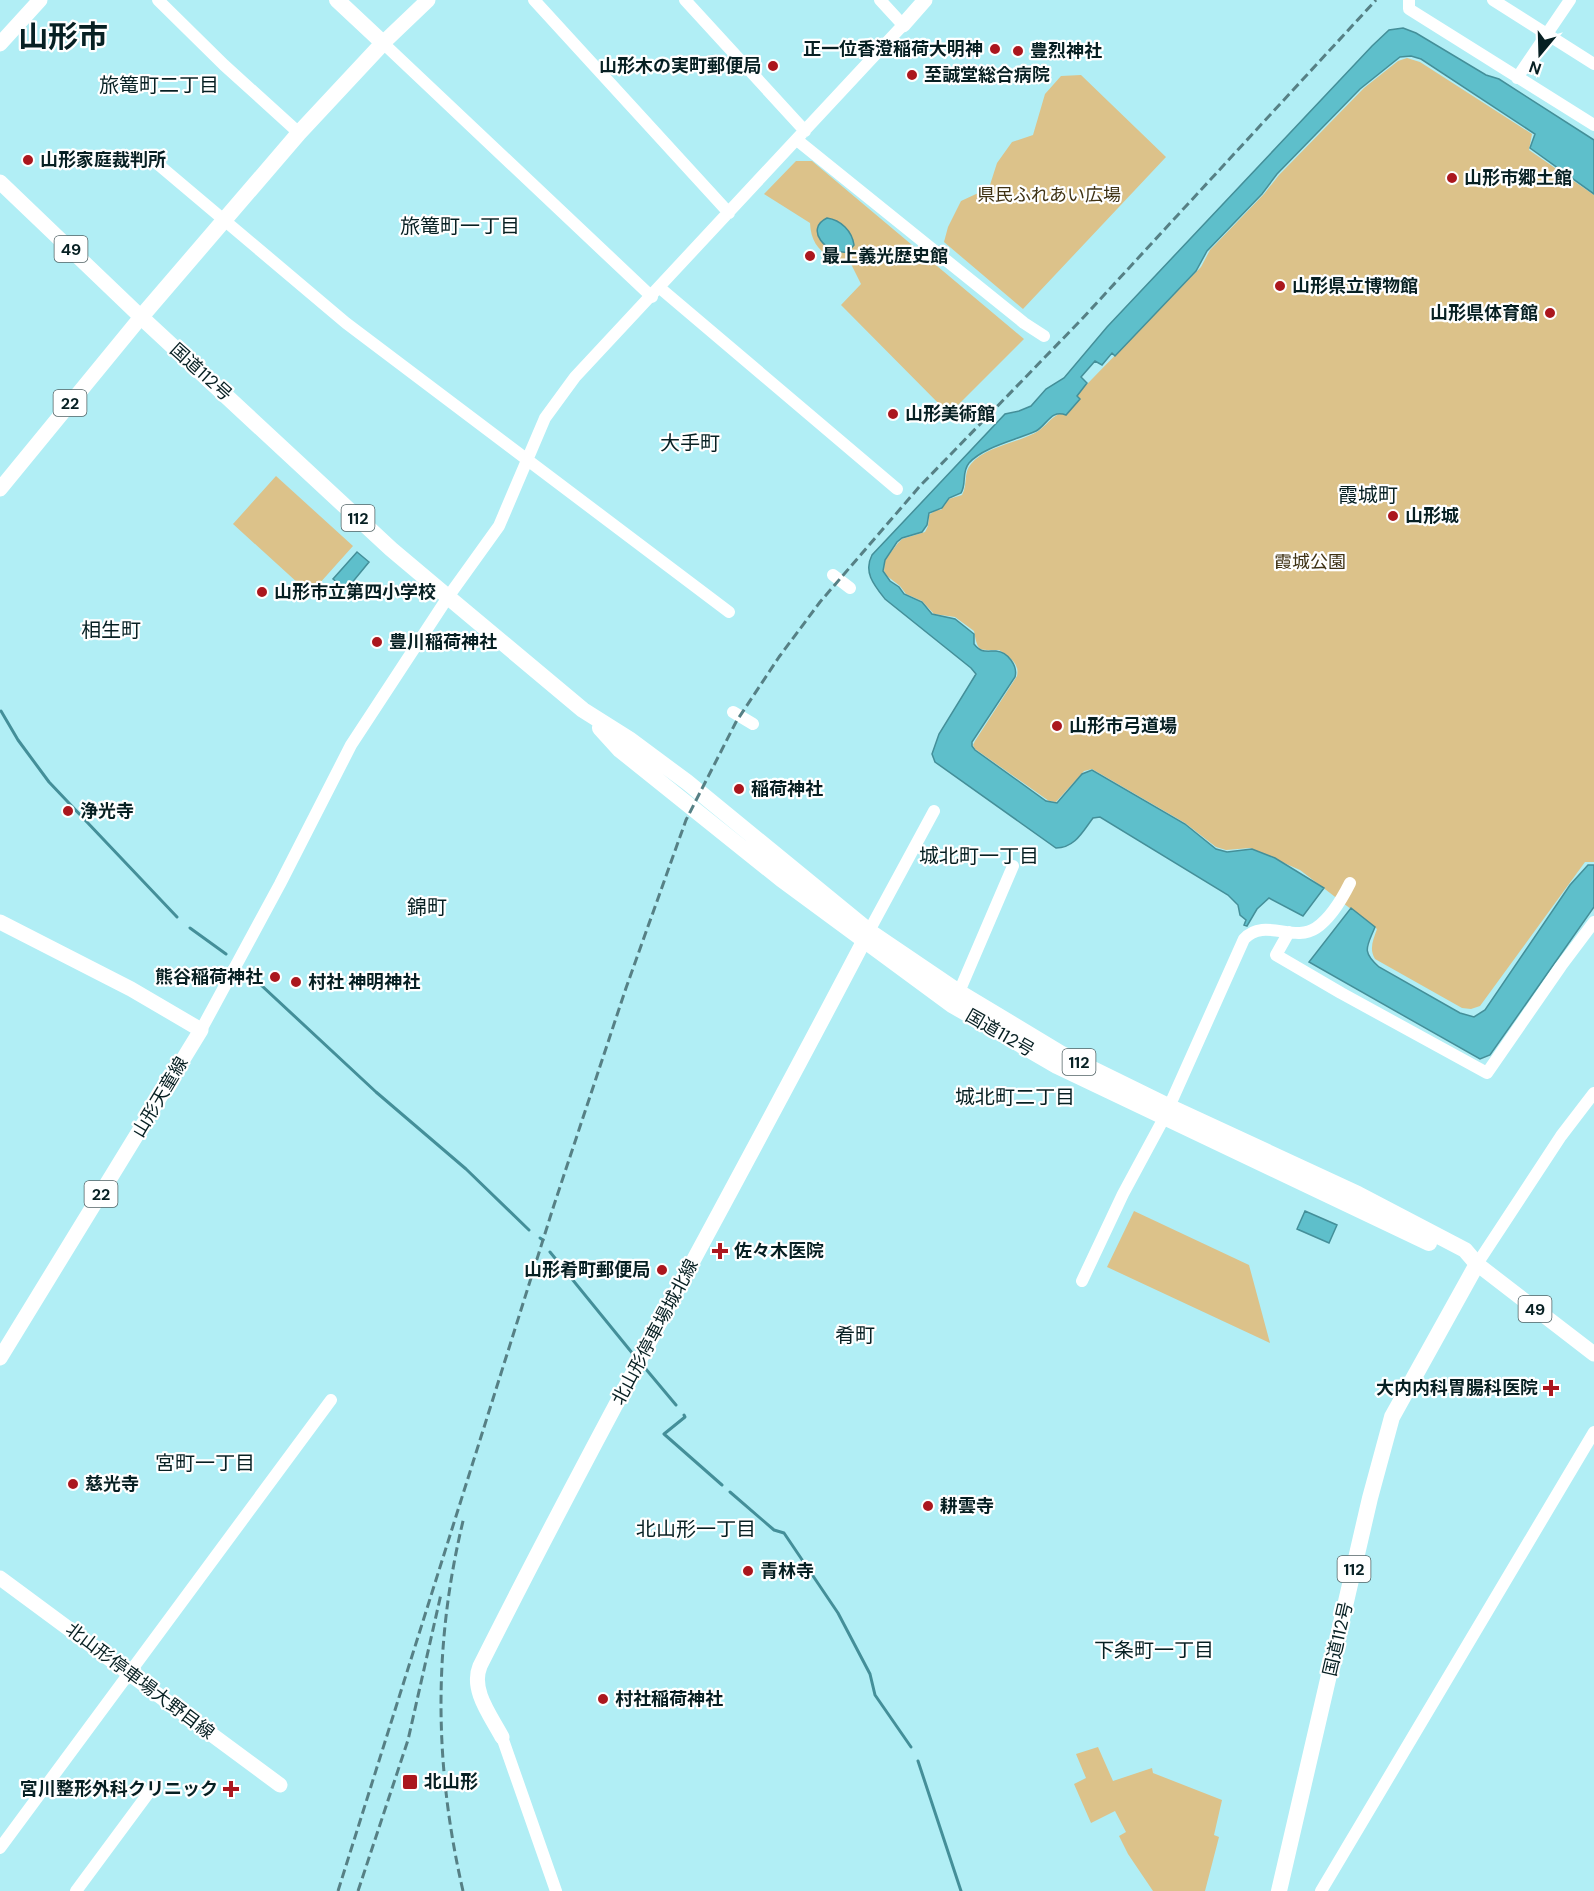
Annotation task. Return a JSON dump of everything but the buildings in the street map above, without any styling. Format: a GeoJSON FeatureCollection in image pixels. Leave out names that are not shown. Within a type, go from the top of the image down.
{"type":"FeatureCollection","features":[{"type":"Feature","properties":{"kind":"highway"},"geometry":{"type":"LineString","coordinates":[[141,317],[299,134],[383,44],[337,0]]}},
{"type":"Feature","properties":{"kind":"highway","name":"国道112号"},"geometry":{"type":"LineString","coordinates":[[141,317],[391,549],[583,710],[629,739],[710,812],[952,1005],[1057,1066],[1359,1194],[1465,1250],[1477,1264],[1392,1417],[1279,1891]]}},
{"type":"Feature","properties":{"kind":"highway","name":"国道112号"},"geometry":{"type":"LineString","coordinates":[[866,936],[1062,1054],[1166,1112]]}},
{"type":"Feature","properties":{"kind":"main road"},"geometry":{"type":"LineString","coordinates":[[0,44],[40,0]]}},
{"type":"Feature","properties":{"kind":"main road"},"geometry":{"type":"LineString","coordinates":[[383,44],[428,0]]}},
{"type":"Feature","properties":{"kind":"main road"},"geometry":{"type":"LineString","coordinates":[[903,25],[925,0]]}},
{"type":"Feature","properties":{"kind":"main road","name":"49"},"geometry":{"type":"LineString","coordinates":[[0,182],[141,317]]}},
{"type":"Feature","properties":{"kind":"main road","name":"22"},"geometry":{"type":"LineString","coordinates":[[0,489],[141,317]]}},
{"type":"Feature","properties":{"kind":"main road"},"geometry":{"type":"LineString","coordinates":[[0,921],[130,989],[201,1030]]}},
{"type":"Feature","properties":{"kind":"main road","name":"北山形停車場城北線"},"geometry":{"type":"LineString","coordinates":[[502,1737],[477,1686],[476,1676],[480,1666],[662,1316],[779,1103],[866,936]]}},
{"type":"Feature","properties":{"kind":"main road","name":"山形天童線"},"geometry":{"type":"LineString","coordinates":[[0,1358],[201,1030]]}},
{"type":"Feature","properties":{"kind":"main road","name":"49"},"geometry":{"type":"LineString","coordinates":[[1477,1264],[1594,1354]]}},
{"type":"Feature","properties":{"kind":"main road","name":"北山形停車場大野目線"},"geometry":{"type":"LineString","coordinates":[[0,1578],[280,1785]]}},
{"type":"Feature","properties":{"kind":"street"},"geometry":{"type":"LineString","coordinates":[[158,0],[299,134]]}},
{"type":"Feature","properties":{"kind":"street"},"geometry":{"type":"LineString","coordinates":[[534,0],[729,213]]}},
{"type":"Feature","properties":{"kind":"street"},"geometry":{"type":"LineString","coordinates":[[685,0],[801,136],[1024,323],[1044,336]]}},
{"type":"Feature","properties":{"kind":"street"},"geometry":{"type":"LineString","coordinates":[[201,1030],[280,884],[351,745],[448,597],[499,526],[545,418],[575,377],[903,25],[880,0]]}},
{"type":"Feature","properties":{"kind":"street"},"geometry":{"type":"LineString","coordinates":[[1409,0],[1409,9],[1594,125]]}},
{"type":"Feature","properties":{"kind":"street"},"geometry":{"type":"LineString","coordinates":[[1493,0],[1594,64]]}},
{"type":"Feature","properties":{"kind":"street"},"geometry":{"type":"LineString","coordinates":[[1517,78],[1566,1]]}},
{"type":"Feature","properties":{"kind":"street"},"geometry":{"type":"LineString","coordinates":[[383,44],[656,292],[897,489]]}},
{"type":"Feature","properties":{"kind":"street"},"geometry":{"type":"LineString","coordinates":[[147,155],[346,323],[729,612]]}},
{"type":"Feature","properties":{"kind":"street"},"geometry":{"type":"LineString","coordinates":[[833,575],[850,588]]}},
{"type":"Feature","properties":{"kind":"street"},"geometry":{"type":"LineString","coordinates":[[733,712],[753,724]]}},
{"type":"Feature","properties":{"kind":"street"},"geometry":{"type":"LineString","coordinates":[[866,936],[934,811]]}},
{"type":"Feature","properties":{"kind":"street"},"geometry":{"type":"LineString","coordinates":[[959,992],[1013,866]]}},
{"type":"Feature","properties":{"kind":"street"},"geometry":{"type":"LineString","coordinates":[[1082,1281],[1123,1194],[1166,1112],[1244,939],[1257,930],[1306,932],[1315,929],[1340,903],[1350,883]]}},
{"type":"Feature","properties":{"kind":"street"},"geometry":{"type":"LineString","coordinates":[[1289,932],[1276,955],[1487,1073],[1594,922]]}},
{"type":"Feature","properties":{"kind":"street"},"geometry":{"type":"LineString","coordinates":[[1477,1264],[1561,1136],[1594,1093]]}},
{"type":"Feature","properties":{"kind":"street"},"geometry":{"type":"LineString","coordinates":[[0,1848],[331,1400]]}},
{"type":"Feature","properties":{"kind":"street"},"geometry":{"type":"LineString","coordinates":[[1321,1891],[1594,1432]]}},
{"type":"Feature","properties":{"kind":"street"},"geometry":{"type":"LineString","coordinates":[[502,1737],[556,1891]]}},
{"type":"Feature","properties":{"kind":"street"},"geometry":{"type":"LineString","coordinates":[[76,1891],[153,1787]]}},
{"type":"Feature","properties":{"kind":"green space","name":"霞城公園"},"geometry":{"type":"Polygon","coordinates":[[[1407,58],[1420,62],[1532,134],[1529,150],[1594,195],[1594,862],[1585,862],[1480,1006],[1471,1009],[1462,1008],[1375,959],[1372,948],[1377,929],[1300,870],[1250,848],[1226,850],[1216,847],[1185,823],[1092,769],[1084,771],[1056,802],[1049,801],[975,749],[973,745],[975,741],[1017,676],[1017,667],[999,650],[980,649],[974,631],[955,617],[934,614],[922,601],[906,594],[884,571],[885,560],[902,539],[925,532],[929,515],[936,510],[941,510],[949,499],[962,495],[967,471],[977,458],[992,449],[1035,433],[1057,415],[1201,267],[1210,250],[1364,88],[1398,61],[1407,58]]]}},
{"type":"Feature","properties":{"kind":"green space","name":"県民ふれあい広場"},"geometry":{"type":"Polygon","coordinates":[[[1081,75],[1166,157],[1023,309],[944,242],[948,227],[961,201],[989,188],[997,163],[1012,142],[1033,135],[1045,94],[1061,76],[1081,75]]]}},
{"type":"Feature","properties":{"kind":"green space"},"geometry":{"type":"Polygon","coordinates":[[[796,161],[812,161],[1024,339],[949,414],[841,305],[861,284],[849,260],[826,254],[816,245],[810,223],[764,194],[796,161]]]}},
{"type":"Feature","properties":{"kind":"green space"},"geometry":{"type":"Polygon","coordinates":[[[276,476],[353,546],[310,594],[233,524],[276,476]]]}},
{"type":"Feature","properties":{"kind":"green space"},"geometry":{"type":"Polygon","coordinates":[[[1134,1211],[1249,1265],[1270,1343],[1107,1267],[1134,1211]]]}},
{"type":"Feature","properties":{"kind":"green space"},"geometry":{"type":"Polygon","coordinates":[[[1098,1747],[1113,1781],[1152,1768],[1153,1773],[1222,1800],[1214,1835],[1219,1837],[1205,1891],[1153,1891],[1128,1854],[1119,1836],[1126,1832],[1115,1811],[1091,1823],[1074,1784],[1086,1778],[1076,1754],[1098,1747]]]}},
{"type":"Feature","properties":{"kind":"water"},"geometry":{"type":"Polygon","coordinates":[[[1403,28],[1416,33],[1486,75],[1499,79],[1594,140],[1594,194],[1530,148],[1535,134],[1421,59],[1411,56],[1400,57],[1360,89],[1277,174],[1262,194],[1207,251],[1196,271],[1115,356],[1112,353],[1102,365],[1095,361],[1081,377],[1087,383],[1077,396],[1080,399],[1066,415],[1057,414],[1036,431],[991,448],[975,457],[967,467],[961,493],[949,498],[942,508],[929,513],[927,525],[922,532],[902,538],[897,542],[885,560],[883,571],[904,594],[922,602],[932,614],[955,619],[974,634],[974,644],[979,649],[1000,652],[1013,664],[1015,677],[972,742],[975,750],[1046,801],[1057,803],[1082,774],[1092,770],[1185,824],[1216,849],[1227,852],[1252,849],[1275,858],[1324,888],[1303,916],[1269,898],[1257,909],[1247,926],[1244,925],[1246,920],[1240,915],[1238,905],[1228,895],[1100,817],[1093,818],[1073,842],[1056,848],[935,762],[932,754],[939,734],[976,674],[885,599],[869,573],[870,561],[872,555],[1005,414],[1031,406],[1046,389],[1064,378],[1107,327],[1372,46],[1389,30],[1403,28]]]}},
{"type":"Feature","properties":{"kind":"water"},"geometry":{"type":"Polygon","coordinates":[[[827,218],[837,221],[848,231],[854,245],[848,252],[832,250],[821,240],[817,228],[827,218]]]}},
{"type":"Feature","properties":{"kind":"water"},"geometry":{"type":"Polygon","coordinates":[[[357,552],[369,562],[346,590],[333,579],[357,552]]]}},
{"type":"Feature","properties":{"kind":"water"},"geometry":{"type":"Polygon","coordinates":[[[1588,865],[1594,865],[1594,907],[1490,1055],[1480,1059],[1309,962],[1351,908],[1375,927],[1367,948],[1373,962],[1460,1013],[1474,1017],[1485,1010],[1570,885],[1588,865]]]}},
{"type":"Feature","properties":{"kind":"water"},"geometry":{"type":"Polygon","coordinates":[[[1305,1211],[1337,1225],[1329,1243],[1297,1229],[1305,1211]]]}},
{"type":"Feature","properties":{"kind":"waterway"},"geometry":{"type":"LineString","coordinates":[[1,711],[18,740],[49,782],[177,917]]}},
{"type":"Feature","properties":{"kind":"waterway"},"geometry":{"type":"LineString","coordinates":[[190,928],[226,954]]}},
{"type":"Feature","properties":{"kind":"waterway"},"geometry":{"type":"LineString","coordinates":[[247,972],[376,1092],[466,1169],[529,1230]]}},
{"type":"Feature","properties":{"kind":"waterway"},"geometry":{"type":"LineString","coordinates":[[550,1252],[633,1354]]}},
{"type":"Feature","properties":{"kind":"waterway"},"geometry":{"type":"LineString","coordinates":[[645,1368],[676,1405]]}},
{"type":"Feature","properties":{"kind":"waterway"},"geometry":{"type":"LineString","coordinates":[[684,1415],[685,1417],[664,1434],[722,1485]]}},
{"type":"Feature","properties":{"kind":"waterway"},"geometry":{"type":"LineString","coordinates":[[730,1492],[774,1530],[784,1533],[838,1613],[870,1674],[875,1695],[911,1747]]}},
{"type":"Feature","properties":{"kind":"waterway"},"geometry":{"type":"LineString","coordinates":[[918,1761],[961,1891]]}},
{"type":"Feature","properties":{"kind":"railway"},"geometry":{"type":"LineString","coordinates":[[338,1891],[554,1205],[626,988],[686,820],[736,722],[779,657],[820,602],[920,486],[1081,320],[1376,0]]}},
{"type":"Feature","properties":{"kind":"railway"},"geometry":{"type":"LineString","coordinates":[[463,1891],[453,1844],[447,1797],[442,1751],[441,1704],[442,1657],[447,1611],[464,1517]]}},
{"type":"Feature","properties":{"kind":"railway"},"geometry":{"type":"LineString","coordinates":[[358,1891],[408,1740],[441,1594]]}},
{"type":"Feature","properties":{"kind":"place","name":"正一位香澄稲荷大明神"},"geometry":{"type":"Point","coordinates":[995,49]}},
{"type":"Feature","properties":{"kind":"place","name":"豊烈神社"},"geometry":{"type":"Point","coordinates":[1018,51]}},
{"type":"Feature","properties":{"kind":"place","name":"山形木の実町郵便局"},"geometry":{"type":"Point","coordinates":[773,66]}},
{"type":"Feature","properties":{"kind":"place","name":"至誠堂総合病院"},"geometry":{"type":"Point","coordinates":[912,75]}},
{"type":"Feature","properties":{"kind":"place","name":"山形家庭裁判所"},"geometry":{"type":"Point","coordinates":[28,160]}},
{"type":"Feature","properties":{"kind":"place","name":"山形市郷土館"},"geometry":{"type":"Point","coordinates":[1452,178]}},
{"type":"Feature","properties":{"kind":"place","name":"最上義光歴史館"},"geometry":{"type":"Point","coordinates":[810,256]}},
{"type":"Feature","properties":{"kind":"place","name":"山形県立博物館"},"geometry":{"type":"Point","coordinates":[1280,286]}},
{"type":"Feature","properties":{"kind":"place","name":"山形県体育館"},"geometry":{"type":"Point","coordinates":[1550,313]}},
{"type":"Feature","properties":{"kind":"place","name":"山形美術館"},"geometry":{"type":"Point","coordinates":[893,414]}},
{"type":"Feature","properties":{"kind":"place","name":"山形城"},"geometry":{"type":"Point","coordinates":[1393,516]}},
{"type":"Feature","properties":{"kind":"place","name":"山形市立第四小学校"},"geometry":{"type":"Point","coordinates":[262,592]}},
{"type":"Feature","properties":{"kind":"place","name":"豊川稲荷神社"},"geometry":{"type":"Point","coordinates":[377,642]}},
{"type":"Feature","properties":{"kind":"place","name":"山形市弓道場"},"geometry":{"type":"Point","coordinates":[1057,726]}},
{"type":"Feature","properties":{"kind":"place","name":"稲荷神社"},"geometry":{"type":"Point","coordinates":[739,789]}},
{"type":"Feature","properties":{"kind":"place","name":"浄光寺"},"geometry":{"type":"Point","coordinates":[68,811]}},
{"type":"Feature","properties":{"kind":"place","name":"熊谷稲荷神社"},"geometry":{"type":"Point","coordinates":[275,977]}},
{"type":"Feature","properties":{"kind":"place","name":"村社 神明神社"},"geometry":{"type":"Point","coordinates":[296,982]}},
{"type":"Feature","properties":{"kind":"place","name":"佐々木医院"},"geometry":{"type":"Point","coordinates":[720,1251]}},
{"type":"Feature","properties":{"kind":"place","name":"山形肴町郵便局"},"geometry":{"type":"Point","coordinates":[662,1270]}},
{"type":"Feature","properties":{"kind":"place","name":"大内内科胃腸科医院"},"geometry":{"type":"Point","coordinates":[1551,1388]}},
{"type":"Feature","properties":{"kind":"place","name":"慈光寺"},"geometry":{"type":"Point","coordinates":[73,1484]}},
{"type":"Feature","properties":{"kind":"place","name":"耕雲寺"},"geometry":{"type":"Point","coordinates":[928,1506]}},
{"type":"Feature","properties":{"kind":"place","name":"青林寺"},"geometry":{"type":"Point","coordinates":[748,1571]}},
{"type":"Feature","properties":{"kind":"place","name":"村社稲荷神社"},"geometry":{"type":"Point","coordinates":[603,1699]}},
{"type":"Feature","properties":{"kind":"place","name":"北山形"},"geometry":{"type":"Point","coordinates":[410,1782]}},
{"type":"Feature","properties":{"kind":"place","name":"宮川整形外科クリニック"},"geometry":{"type":"Point","coordinates":[231,1789]}},
{"type":"Feature","properties":{"kind":"district","name":"山形市"},"geometry":{"type":"Point","coordinates":[63,36]}},
{"type":"Feature","properties":{"kind":"district","name":"旅篭町二丁目"},"geometry":{"type":"Point","coordinates":[159,85]}},
{"type":"Feature","properties":{"kind":"district","name":"旅篭町一丁目"},"geometry":{"type":"Point","coordinates":[460,226]}},
{"type":"Feature","properties":{"kind":"district","name":"大手町"},"geometry":{"type":"Point","coordinates":[690,443]}},
{"type":"Feature","properties":{"kind":"district","name":"霞城町"},"geometry":{"type":"Point","coordinates":[1368,495]}},
{"type":"Feature","properties":{"kind":"district","name":"相生町"},"geometry":{"type":"Point","coordinates":[111,630]}},
{"type":"Feature","properties":{"kind":"district","name":"城北町一丁目"},"geometry":{"type":"Point","coordinates":[979,856]}},
{"type":"Feature","properties":{"kind":"district","name":"錦町"},"geometry":{"type":"Point","coordinates":[427,907]}},
{"type":"Feature","properties":{"kind":"district","name":"城北町二丁目"},"geometry":{"type":"Point","coordinates":[1015,1097]}},
{"type":"Feature","properties":{"kind":"district","name":"肴町"},"geometry":{"type":"Point","coordinates":[855,1335]}},
{"type":"Feature","properties":{"kind":"district","name":"宮町一丁目"},"geometry":{"type":"Point","coordinates":[205,1463]}},
{"type":"Feature","properties":{"kind":"district","name":"北山形一丁目"},"geometry":{"type":"Point","coordinates":[696,1529]}},
{"type":"Feature","properties":{"kind":"district","name":"下条町一丁目"},"geometry":{"type":"Point","coordinates":[1154,1650]}}]}
